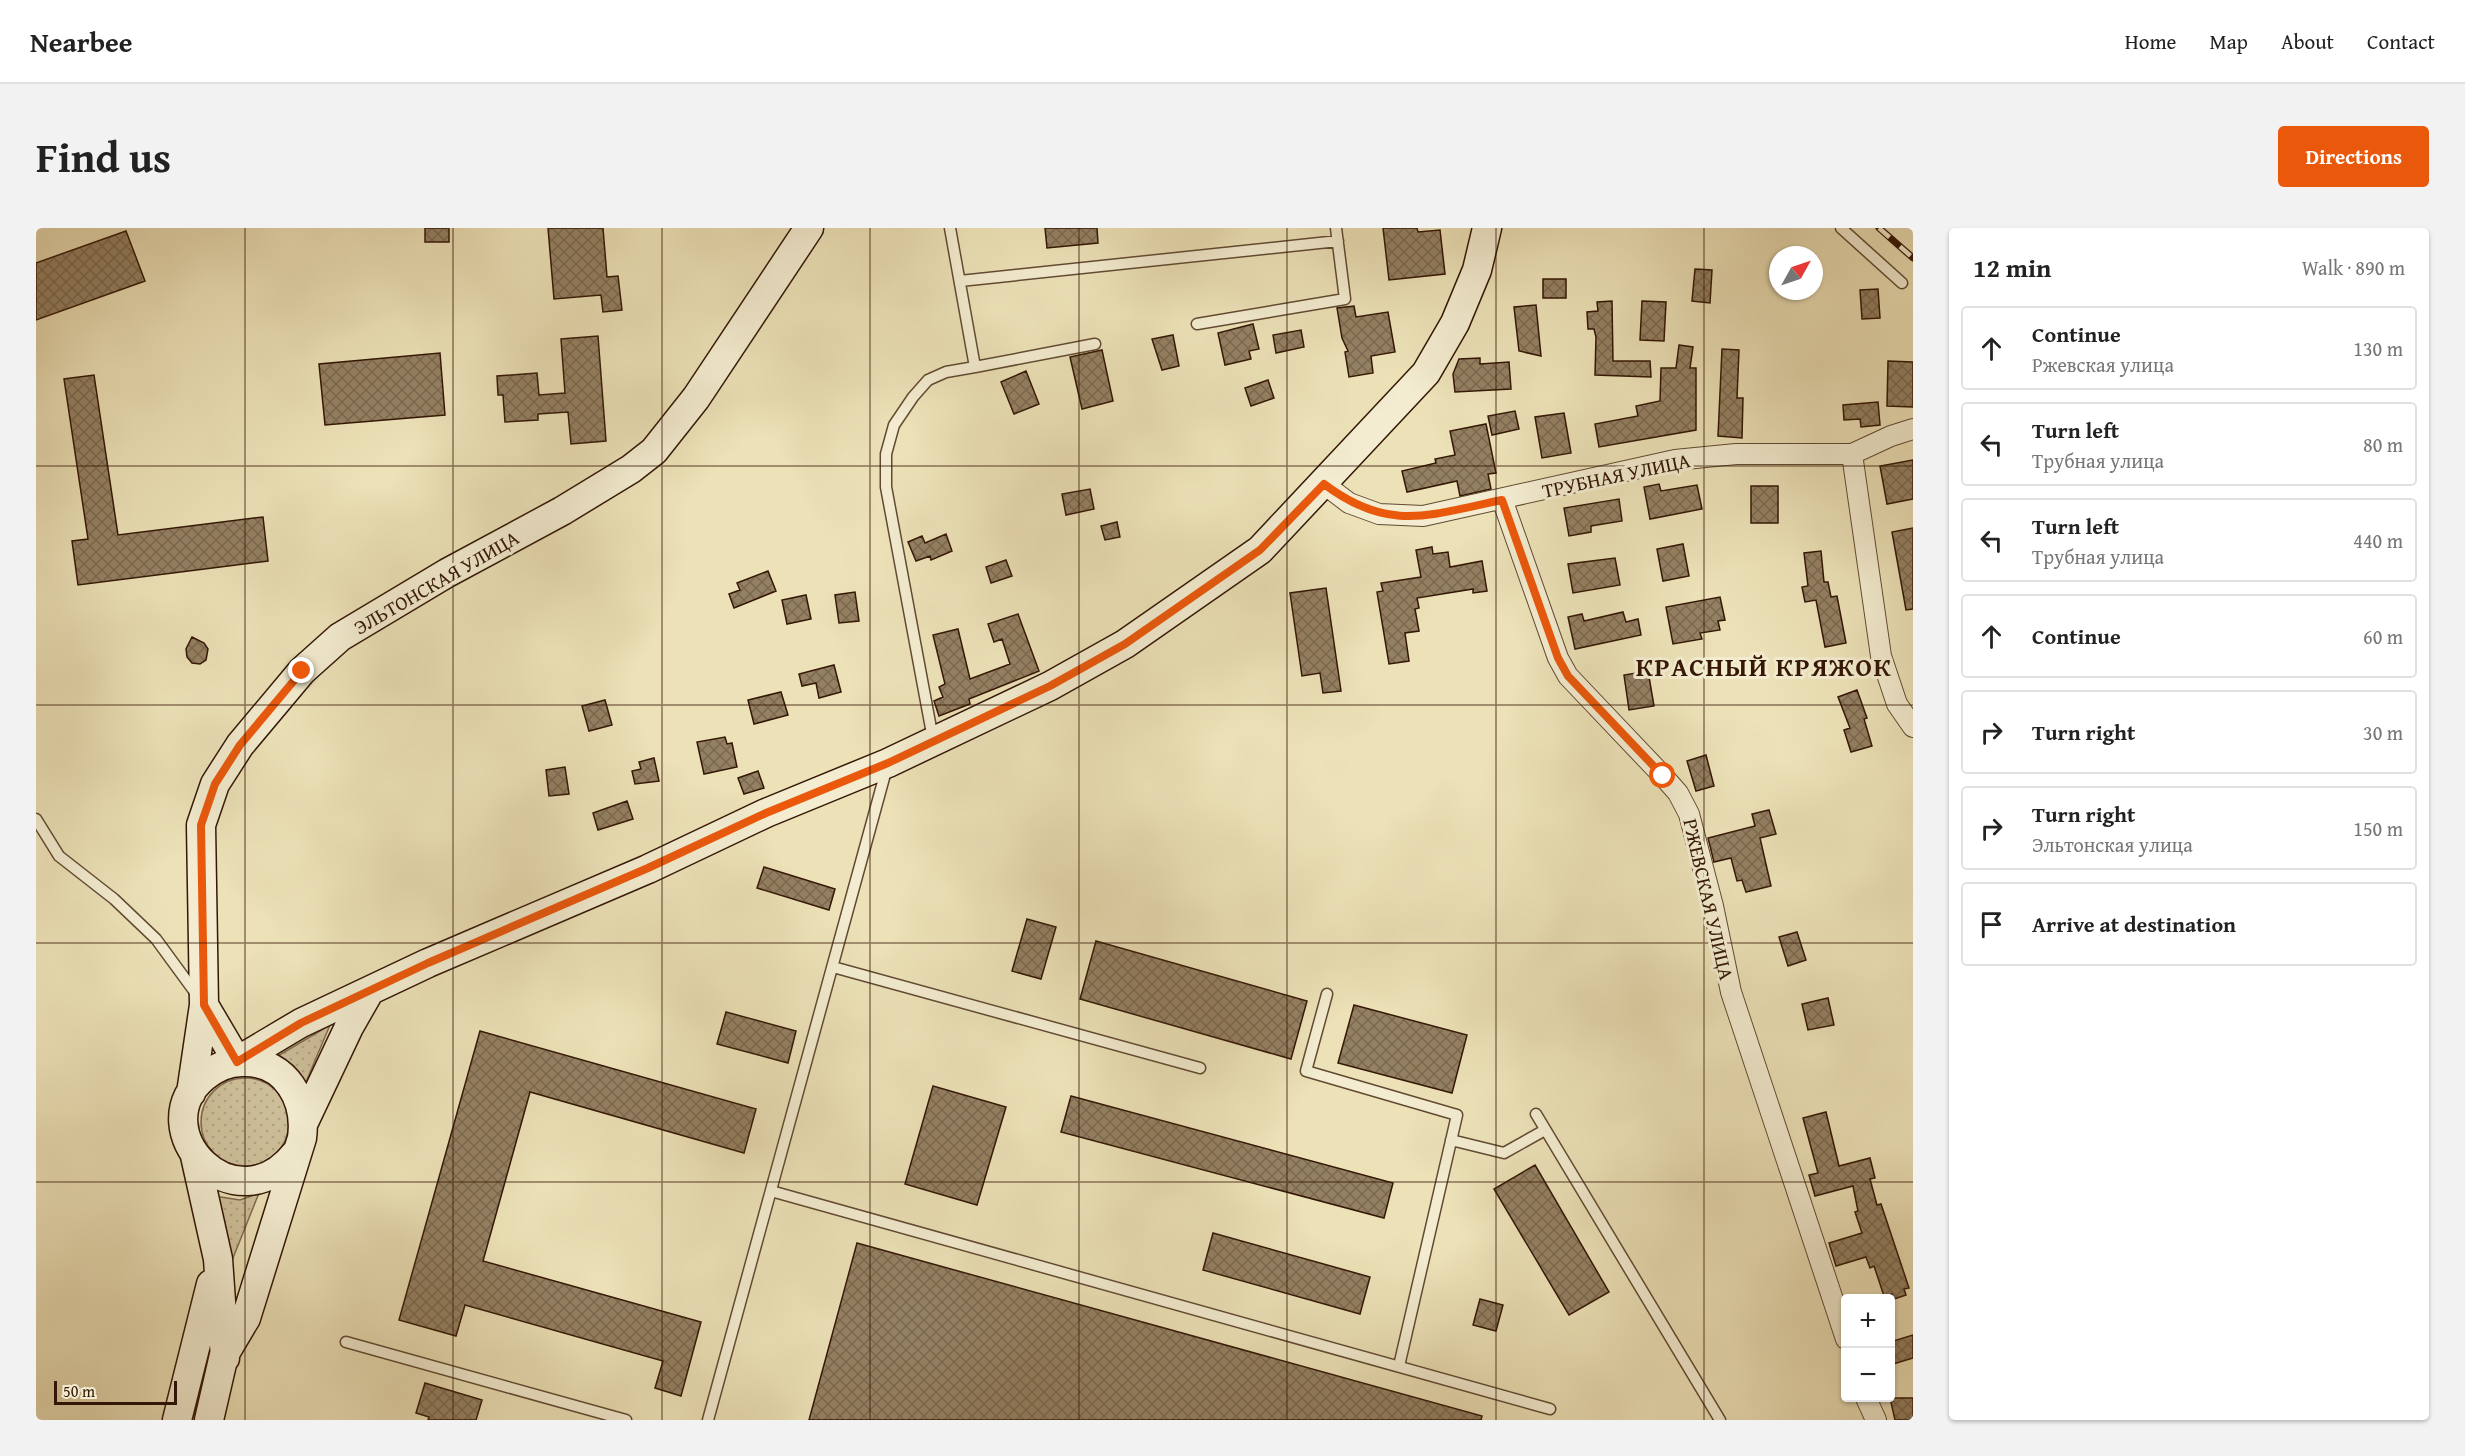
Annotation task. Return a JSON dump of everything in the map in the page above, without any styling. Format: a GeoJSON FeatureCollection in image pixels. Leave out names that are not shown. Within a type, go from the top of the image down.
{"type":"FeatureCollection","features":[{"type":"Feature","properties":{"kind":"main road","name":"ЭЛЬТОНСКАЯ УЛИЦА"},"geometry":{"type":"LineString","coordinates":[[191,1093],[204,1005],[201,825],[215,784],[240,745],[302,671],[340,637],[447,573],[562,511],[631,469],[654,451],[696,398],[809,228]]}},
{"type":"Feature","properties":{"kind":"main road"},"geometry":{"type":"LineString","coordinates":[[226,1420],[234,1383],[224,1355],[218,1259],[195,1156],[185,1133],[184,1118],[191,1093],[199,1081],[212,1070],[237,1062],[301,1023],[428,963],[648,868],[766,813],[888,763],[1050,686],[1125,644],[1260,550],[1419,381],[1442,349],[1477,270],[1487,228]]}},
{"type":"Feature","properties":{"kind":"main road"},"geometry":{"type":"LineString","coordinates":[[209,1420],[224,1355],[246,1318],[304,1122],[349,1027],[369,992]]}},
{"type":"Feature","properties":{"kind":"main road"},"geometry":{"type":"LineString","coordinates":[[204,1005],[237,1062]]}},
{"type":"Feature","properties":{"kind":"main road"},"geometry":{"type":"LineString","coordinates":[[237,1062],[263,1064],[289,1081],[298,1094],[304,1122]]}},
{"type":"Feature","properties":{"kind":"main road"},"geometry":{"type":"LineString","coordinates":[[195,1156],[216,1174],[232,1180],[250,1181],[277,1172],[296,1153]]}},
{"type":"Feature","properties":{"kind":"main road"},"geometry":{"type":"LineString","coordinates":[[177,1420],[218,1259]]}},
{"type":"Feature","properties":{"kind":"street","name":"ТРУБНАЯ УЛИЦА"},"geometry":{"type":"LineString","coordinates":[[1324,484],[1349,503],[1379,514],[1423,516],[1502,500],[1640,466],[1695,457],[1736,454],[1851,453],[1913,429]]}},
{"type":"Feature","properties":{"kind":"street"},"geometry":{"type":"LineString","coordinates":[[1851,453],[1881,656],[1897,704],[1913,727]]}},
{"type":"Feature","properties":{"kind":"street","name":"РЖЕВСКАЯ УЛИЦА"},"geometry":{"type":"LineString","coordinates":[[1502,500],[1558,658],[1568,676],[1663,776],[1678,794],[1689,814],[1696,833],[1731,992],[1841,1327]]}},
{"type":"Feature","properties":{"kind":"street"},"geometry":{"type":"LineString","coordinates":[[1868,1402],[1876,1420]]}},
{"type":"Feature","properties":{"kind":"lane"},"geometry":{"type":"LineString","coordinates":[[950,228],[975,367]]}},
{"type":"Feature","properties":{"kind":"lane"},"geometry":{"type":"LineString","coordinates":[[1197,324],[1345,299],[1336,228]]}},
{"type":"Feature","properties":{"kind":"lane"},"geometry":{"type":"LineString","coordinates":[[1841,228],[1902,283]]}},
{"type":"Feature","properties":{"kind":"lane"},"geometry":{"type":"LineString","coordinates":[[960,281],[1338,241]]}},
{"type":"Feature","properties":{"kind":"lane"},"geometry":{"type":"LineString","coordinates":[[933,742],[886,487],[886,454],[894,425],[928,380],[946,372],[1095,344]]}},
{"type":"Feature","properties":{"kind":"lane"},"geometry":{"type":"LineString","coordinates":[[708,1420],[888,763]]}},
{"type":"Feature","properties":{"kind":"lane"},"geometry":{"type":"LineString","coordinates":[[36,819],[59,856],[114,899],[156,939],[204,1005]]}},
{"type":"Feature","properties":{"kind":"lane"},"geometry":{"type":"LineString","coordinates":[[833,967],[1200,1068]]}},
{"type":"Feature","properties":{"kind":"lane"},"geometry":{"type":"LineString","coordinates":[[1327,994],[1306,1071],[1457,1115],[1399,1366]]}},
{"type":"Feature","properties":{"kind":"lane"},"geometry":{"type":"LineString","coordinates":[[1536,1114],[1720,1420]]}},
{"type":"Feature","properties":{"kind":"lane"},"geometry":{"type":"LineString","coordinates":[[1451,1140],[1504,1153],[1545,1130]]}},
{"type":"Feature","properties":{"kind":"lane"},"geometry":{"type":"LineString","coordinates":[[771,1191],[1550,1409]]}},
{"type":"Feature","properties":{"kind":"lane"},"geometry":{"type":"LineString","coordinates":[[346,1342],[626,1420]]}},
{"type":"Feature","properties":{"kind":"shaded area"},"geometry":{"type":"Polygon","coordinates":[[[330,1025],[303,1089],[271,1060],[330,1025]]]}},
{"type":"Feature","properties":{"kind":"shaded area"},"geometry":{"type":"Polygon","coordinates":[[[245,1078],[262,1082],[276,1091],[285,1105],[289,1122],[285,1139],[276,1153],[262,1162],[245,1166],[228,1162],[214,1153],[205,1139],[201,1122],[205,1105],[214,1091],[228,1082],[245,1078]]]}},
{"type":"Feature","properties":{"kind":"shaded area"},"geometry":{"type":"Polygon","coordinates":[[[259,1193],[229,1268],[214,1196],[240,1200],[259,1193]]]}},
{"type":"Feature","properties":{"kind":"building"},"geometry":{"type":"Polygon","coordinates":[[[425,228],[449,228],[449,242],[425,242],[425,228]]]}},
{"type":"Feature","properties":{"kind":"building"},"geometry":{"type":"Polygon","coordinates":[[[548,228],[603,228],[607,277],[618,276],[622,310],[603,312],[601,295],[554,299],[548,228]]]}},
{"type":"Feature","properties":{"kind":"building"},"geometry":{"type":"Polygon","coordinates":[[[1045,228],[1097,228],[1098,243],[1047,248],[1045,228]]]}},
{"type":"Feature","properties":{"kind":"building"},"geometry":{"type":"Polygon","coordinates":[[[1383,228],[1417,228],[1418,232],[1440,230],[1445,274],[1389,280],[1383,228]]]}},
{"type":"Feature","properties":{"kind":"building"},"geometry":{"type":"Polygon","coordinates":[[[126,231],[145,281],[36,320],[36,263],[126,231]]]}},
{"type":"Feature","properties":{"kind":"building"},"geometry":{"type":"Polygon","coordinates":[[[1695,269],[1712,270],[1710,303],[1692,301],[1695,269]]]}},
{"type":"Feature","properties":{"kind":"building"},"geometry":{"type":"Polygon","coordinates":[[[1543,279],[1566,279],[1566,298],[1543,298],[1543,279]]]}},
{"type":"Feature","properties":{"kind":"building"},"geometry":{"type":"Polygon","coordinates":[[[1878,289],[1880,318],[1862,319],[1860,290],[1878,289]]]}},
{"type":"Feature","properties":{"kind":"building"},"geometry":{"type":"Polygon","coordinates":[[[1612,301],[1613,361],[1650,361],[1651,377],[1595,375],[1596,337],[1594,329],[1588,329],[1587,312],[1598,311],[1597,302],[1612,301]]]}},
{"type":"Feature","properties":{"kind":"building"},"geometry":{"type":"Polygon","coordinates":[[[1642,301],[1666,302],[1664,341],[1640,340],[1642,301]]]}},
{"type":"Feature","properties":{"kind":"building"},"geometry":{"type":"Polygon","coordinates":[[[1536,305],[1541,356],[1519,351],[1514,307],[1536,305]]]}},
{"type":"Feature","properties":{"kind":"building"},"geometry":{"type":"Polygon","coordinates":[[[1354,306],[1356,317],[1388,312],[1395,352],[1371,356],[1373,373],[1349,377],[1345,352],[1348,351],[1342,338],[1337,308],[1354,306]]]}},
{"type":"Feature","properties":{"kind":"building"},"geometry":{"type":"Polygon","coordinates":[[[1253,324],[1259,349],[1249,351],[1251,359],[1225,365],[1218,333],[1253,324]]]}},
{"type":"Feature","properties":{"kind":"building"},"geometry":{"type":"Polygon","coordinates":[[[1301,330],[1304,347],[1276,353],[1273,335],[1301,330]]]}},
{"type":"Feature","properties":{"kind":"building"},"geometry":{"type":"Polygon","coordinates":[[[1173,335],[1179,366],[1162,370],[1152,339],[1173,335]]]}},
{"type":"Feature","properties":{"kind":"building"},"geometry":{"type":"Polygon","coordinates":[[[598,336],[606,441],[571,444],[568,412],[538,414],[538,420],[505,422],[503,395],[498,395],[497,376],[537,373],[539,395],[565,393],[561,339],[598,336]]]}},
{"type":"Feature","properties":{"kind":"building"},"geometry":{"type":"Polygon","coordinates":[[[1679,345],[1693,347],[1690,368],[1696,368],[1696,430],[1599,447],[1595,424],[1638,416],[1636,406],[1660,401],[1661,368],[1676,368],[1679,345]]]}},
{"type":"Feature","properties":{"kind":"building"},"geometry":{"type":"Polygon","coordinates":[[[1722,349],[1739,350],[1737,398],[1743,398],[1742,438],[1718,436],[1722,349]]]}},
{"type":"Feature","properties":{"kind":"building"},"geometry":{"type":"Polygon","coordinates":[[[1102,350],[1113,401],[1082,409],[1070,357],[1102,350]]]}},
{"type":"Feature","properties":{"kind":"building"},"geometry":{"type":"Polygon","coordinates":[[[440,353],[445,415],[325,425],[319,364],[440,353]]]}},
{"type":"Feature","properties":{"kind":"building"},"geometry":{"type":"Polygon","coordinates":[[[1480,358],[1480,364],[1509,362],[1511,389],[1455,392],[1453,374],[1459,359],[1480,358]]]}},
{"type":"Feature","properties":{"kind":"building"},"geometry":{"type":"Polygon","coordinates":[[[1888,361],[1913,362],[1913,407],[1887,406],[1888,361]]]}},
{"type":"Feature","properties":{"kind":"building"},"geometry":{"type":"Polygon","coordinates":[[[1026,371],[1039,404],[1014,414],[1001,382],[1026,371]]]}},
{"type":"Feature","properties":{"kind":"building"},"geometry":{"type":"Polygon","coordinates":[[[94,375],[118,535],[263,517],[268,561],[78,585],[72,541],[88,539],[64,379],[94,375]]]}},
{"type":"Feature","properties":{"kind":"building"},"geometry":{"type":"Polygon","coordinates":[[[1268,380],[1274,398],[1251,406],[1245,388],[1268,380]]]}},
{"type":"Feature","properties":{"kind":"building"},"geometry":{"type":"Polygon","coordinates":[[[1878,402],[1880,425],[1861,427],[1860,419],[1844,420],[1843,405],[1878,402]]]}},
{"type":"Feature","properties":{"kind":"building"},"geometry":{"type":"Polygon","coordinates":[[[1515,411],[1519,429],[1492,435],[1488,416],[1515,411]]]}},
{"type":"Feature","properties":{"kind":"building"},"geometry":{"type":"Polygon","coordinates":[[[1564,413],[1571,453],[1542,458],[1535,417],[1564,413]]]}},
{"type":"Feature","properties":{"kind":"building"},"geometry":{"type":"Polygon","coordinates":[[[1486,424],[1496,473],[1488,474],[1491,489],[1460,496],[1457,481],[1407,492],[1402,471],[1436,463],[1435,459],[1455,455],[1450,431],[1486,424]]]}},
{"type":"Feature","properties":{"kind":"building"},"geometry":{"type":"Polygon","coordinates":[[[1913,460],[1913,499],[1887,504],[1880,466],[1913,460]]]}},
{"type":"Feature","properties":{"kind":"building"},"geometry":{"type":"Polygon","coordinates":[[[1659,484],[1661,491],[1697,485],[1702,509],[1650,519],[1644,487],[1659,484]]]}},
{"type":"Feature","properties":{"kind":"building"},"geometry":{"type":"Polygon","coordinates":[[[1751,486],[1778,486],[1778,523],[1751,523],[1751,486]]]}},
{"type":"Feature","properties":{"kind":"building"},"geometry":{"type":"Polygon","coordinates":[[[1090,489],[1094,509],[1066,515],[1062,494],[1090,489]]]}},
{"type":"Feature","properties":{"kind":"building"},"geometry":{"type":"Polygon","coordinates":[[[1619,499],[1622,521],[1591,526],[1591,532],[1569,536],[1564,508],[1619,499]]]}},
{"type":"Feature","properties":{"kind":"building"},"geometry":{"type":"Polygon","coordinates":[[[1117,522],[1120,537],[1105,540],[1101,526],[1117,522]]]}},
{"type":"Feature","properties":{"kind":"building"},"geometry":{"type":"Polygon","coordinates":[[[1913,528],[1913,609],[1906,610],[1892,532],[1913,528]]]}},
{"type":"Feature","properties":{"kind":"building"},"geometry":{"type":"Polygon","coordinates":[[[946,534],[952,551],[931,560],[930,556],[916,561],[908,542],[922,536],[925,543],[946,534]]]}},
{"type":"Feature","properties":{"kind":"building"},"geometry":{"type":"Polygon","coordinates":[[[1683,544],[1689,576],[1663,581],[1657,549],[1683,544]]]}},
{"type":"Feature","properties":{"kind":"building"},"geometry":{"type":"Polygon","coordinates":[[[1432,547],[1433,554],[1448,552],[1450,567],[1482,561],[1487,591],[1473,593],[1473,589],[1417,598],[1419,608],[1415,609],[1419,631],[1405,633],[1409,661],[1389,664],[1377,592],[1383,591],[1381,583],[1421,577],[1416,550],[1432,547]]]}},
{"type":"Feature","properties":{"kind":"building"},"geometry":{"type":"Polygon","coordinates":[[[1821,551],[1824,582],[1828,582],[1831,597],[1837,596],[1846,643],[1825,647],[1816,600],[1805,602],[1802,587],[1808,586],[1804,553],[1821,551]]]}},
{"type":"Feature","properties":{"kind":"building"},"geometry":{"type":"Polygon","coordinates":[[[1615,558],[1620,585],[1573,593],[1568,564],[1615,558]]]}},
{"type":"Feature","properties":{"kind":"building"},"geometry":{"type":"Polygon","coordinates":[[[1006,560],[1012,576],[991,583],[986,567],[1006,560]]]}},
{"type":"Feature","properties":{"kind":"building"},"geometry":{"type":"Polygon","coordinates":[[[768,571],[776,591],[734,608],[729,594],[740,590],[737,583],[768,571]]]}},
{"type":"Feature","properties":{"kind":"building"},"geometry":{"type":"Polygon","coordinates":[[[1326,588],[1341,691],[1323,693],[1320,673],[1302,676],[1290,593],[1326,588]]]}},
{"type":"Feature","properties":{"kind":"building"},"geometry":{"type":"Polygon","coordinates":[[[855,592],[859,621],[839,623],[835,595],[855,592]]]}},
{"type":"Feature","properties":{"kind":"building"},"geometry":{"type":"Polygon","coordinates":[[[806,595],[811,619],[787,624],[782,600],[806,595]]]}},
{"type":"Feature","properties":{"kind":"building"},"geometry":{"type":"Polygon","coordinates":[[[1720,597],[1725,620],[1718,621],[1720,630],[1700,633],[1702,639],[1673,644],[1666,607],[1720,597]]]}},
{"type":"Feature","properties":{"kind":"building"},"geometry":{"type":"Polygon","coordinates":[[[1623,612],[1626,622],[1638,619],[1641,635],[1575,649],[1568,617],[1582,614],[1584,621],[1623,612]]]}},
{"type":"Feature","properties":{"kind":"building"},"geometry":{"type":"Polygon","coordinates":[[[1018,614],[1039,671],[969,699],[970,704],[939,716],[934,701],[943,697],[939,687],[945,684],[933,635],[958,629],[970,679],[1010,664],[1002,639],[994,642],[988,624],[1018,614]]]}},
{"type":"Feature","properties":{"kind":"building"},"geometry":{"type":"Polygon","coordinates":[[[192,637],[204,643],[208,649],[206,660],[200,664],[192,663],[187,657],[186,649],[192,637]]]}},
{"type":"Feature","properties":{"kind":"building"},"geometry":{"type":"Polygon","coordinates":[[[834,665],[841,692],[819,698],[816,683],[802,686],[799,674],[834,665]]]}},
{"type":"Feature","properties":{"kind":"building"},"geometry":{"type":"Polygon","coordinates":[[[1648,671],[1654,706],[1629,710],[1624,675],[1648,671]]]}},
{"type":"Feature","properties":{"kind":"building"},"geometry":{"type":"Polygon","coordinates":[[[1857,690],[1867,718],[1864,719],[1872,746],[1851,752],[1844,730],[1850,728],[1838,697],[1857,690]]]}},
{"type":"Feature","properties":{"kind":"building"},"geometry":{"type":"Polygon","coordinates":[[[781,692],[788,715],[754,724],[748,700],[781,692]]]}},
{"type":"Feature","properties":{"kind":"building"},"geometry":{"type":"Polygon","coordinates":[[[605,700],[612,725],[589,731],[582,706],[605,700]]]}},
{"type":"Feature","properties":{"kind":"building"},"geometry":{"type":"Polygon","coordinates":[[[725,737],[727,744],[732,743],[737,767],[704,774],[697,742],[725,737]]]}},
{"type":"Feature","properties":{"kind":"building"},"geometry":{"type":"Polygon","coordinates":[[[1706,755],[1714,786],[1696,791],[1687,761],[1706,755]]]}},
{"type":"Feature","properties":{"kind":"building"},"geometry":{"type":"Polygon","coordinates":[[[654,758],[659,781],[635,784],[632,771],[641,769],[639,762],[654,758]]]}},
{"type":"Feature","properties":{"kind":"building"},"geometry":{"type":"Polygon","coordinates":[[[565,767],[569,794],[549,796],[546,770],[565,767]]]}},
{"type":"Feature","properties":{"kind":"building"},"geometry":{"type":"Polygon","coordinates":[[[758,771],[764,788],[744,794],[738,778],[758,771]]]}},
{"type":"Feature","properties":{"kind":"building"},"geometry":{"type":"Polygon","coordinates":[[[627,801],[633,819],[598,830],[593,813],[627,801]]]}},
{"type":"Feature","properties":{"kind":"building"},"geometry":{"type":"Polygon","coordinates":[[[1769,810],[1776,834],[1760,838],[1771,886],[1746,892],[1742,880],[1737,881],[1731,858],[1714,862],[1708,838],[1755,826],[1752,814],[1769,810]]]}},
{"type":"Feature","properties":{"kind":"building"},"geometry":{"type":"Polygon","coordinates":[[[764,867],[835,889],[829,910],[757,888],[764,867]]]}},
{"type":"Feature","properties":{"kind":"building"},"geometry":{"type":"Polygon","coordinates":[[[1027,919],[1056,927],[1041,979],[1012,971],[1027,919]]]}},
{"type":"Feature","properties":{"kind":"building"},"geometry":{"type":"Polygon","coordinates":[[[1797,932],[1806,960],[1788,966],[1779,937],[1797,932]]]}},
{"type":"Feature","properties":{"kind":"building"},"geometry":{"type":"Polygon","coordinates":[[[1096,941],[1307,1001],[1291,1059],[1080,999],[1096,941]]]}},
{"type":"Feature","properties":{"kind":"building"},"geometry":{"type":"Polygon","coordinates":[[[1828,998],[1834,1025],[1808,1030],[1802,1004],[1828,998]]]}},
{"type":"Feature","properties":{"kind":"building"},"geometry":{"type":"Polygon","coordinates":[[[1354,1005],[1467,1035],[1452,1093],[1338,1063],[1354,1005]]]}},
{"type":"Feature","properties":{"kind":"building"},"geometry":{"type":"Polygon","coordinates":[[[726,1012],[796,1031],[788,1063],[717,1044],[726,1012]]]}},
{"type":"Feature","properties":{"kind":"building"},"geometry":{"type":"Polygon","coordinates":[[[480,1031],[756,1109],[744,1153],[530,1092],[483,1261],[701,1322],[681,1396],[655,1388],[663,1361],[465,1305],[456,1336],[399,1320],[480,1031]]]}},
{"type":"Feature","properties":{"kind":"building"},"geometry":{"type":"Polygon","coordinates":[[[933,1086],[1006,1107],[977,1205],[905,1184],[933,1086]]]}},
{"type":"Feature","properties":{"kind":"building"},"geometry":{"type":"Polygon","coordinates":[[[1071,1096],[1393,1183],[1384,1218],[1061,1132],[1071,1096]]]}},
{"type":"Feature","properties":{"kind":"building"},"geometry":{"type":"Polygon","coordinates":[[[1826,1112],[1839,1166],[1870,1158],[1875,1178],[1870,1179],[1877,1205],[1881,1204],[1909,1288],[1904,1289],[1906,1295],[1895,1299],[1895,1294],[1883,1294],[1874,1266],[1870,1268],[1866,1257],[1836,1266],[1829,1243],[1862,1233],[1855,1212],[1858,1211],[1853,1186],[1815,1196],[1809,1175],[1818,1173],[1803,1118],[1826,1112]]]}},
{"type":"Feature","properties":{"kind":"building"},"geometry":{"type":"Polygon","coordinates":[[[1535,1165],[1609,1292],[1569,1315],[1494,1189],[1535,1165]]]}},
{"type":"Feature","properties":{"kind":"building"},"geometry":{"type":"Polygon","coordinates":[[[1213,1233],[1370,1277],[1360,1314],[1203,1270],[1213,1233]]]}},
{"type":"Feature","properties":{"kind":"building"},"geometry":{"type":"Polygon","coordinates":[[[857,1243],[1482,1416],[1481,1420],[809,1420],[857,1243]]]}},
{"type":"Feature","properties":{"kind":"building"},"geometry":{"type":"Polygon","coordinates":[[[1480,1299],[1503,1305],[1496,1331],[1473,1325],[1480,1299]]]}},
{"type":"Feature","properties":{"kind":"building"},"geometry":{"type":"Polygon","coordinates":[[[1913,1335],[1913,1358],[1895,1363],[1895,1340],[1913,1335]]]}},
{"type":"Feature","properties":{"kind":"building"},"geometry":{"type":"Polygon","coordinates":[[[425,1383],[482,1400],[476,1420],[428,1420],[429,1417],[416,1413],[425,1383]]]}},
{"type":"Feature","properties":{"kind":"building"},"geometry":{"type":"Polygon","coordinates":[[[1895,1398],[1913,1398],[1913,1420],[1895,1420],[1891,1402],[1895,1402],[1895,1398]]]}},
{"type":"Feature","properties":{"kind":"railway"},"geometry":{"type":"LineString","coordinates":[[1879,228],[1913,258]]}},
{"type":"Feature","properties":{"kind":"district","name":"КРАСНЫЙ КРЯЖОК"},"geometry":{"type":"Point","coordinates":[1764,666]}},
{"type":"Feature","properties":{"kind":"route"},"geometry":{"type":"LineString","coordinates":[[302,671],[240,745],[215,784],[201,825],[204,1005],[237,1062],[301,1023],[428,963],[648,868],[766,813],[888,763],[1050,686],[1125,644],[1260,550],[1324,484],[1349,503],[1379,514],[1406,517],[1423,516],[1502,500],[1558,658],[1568,676],[1663,776]]}}]}
